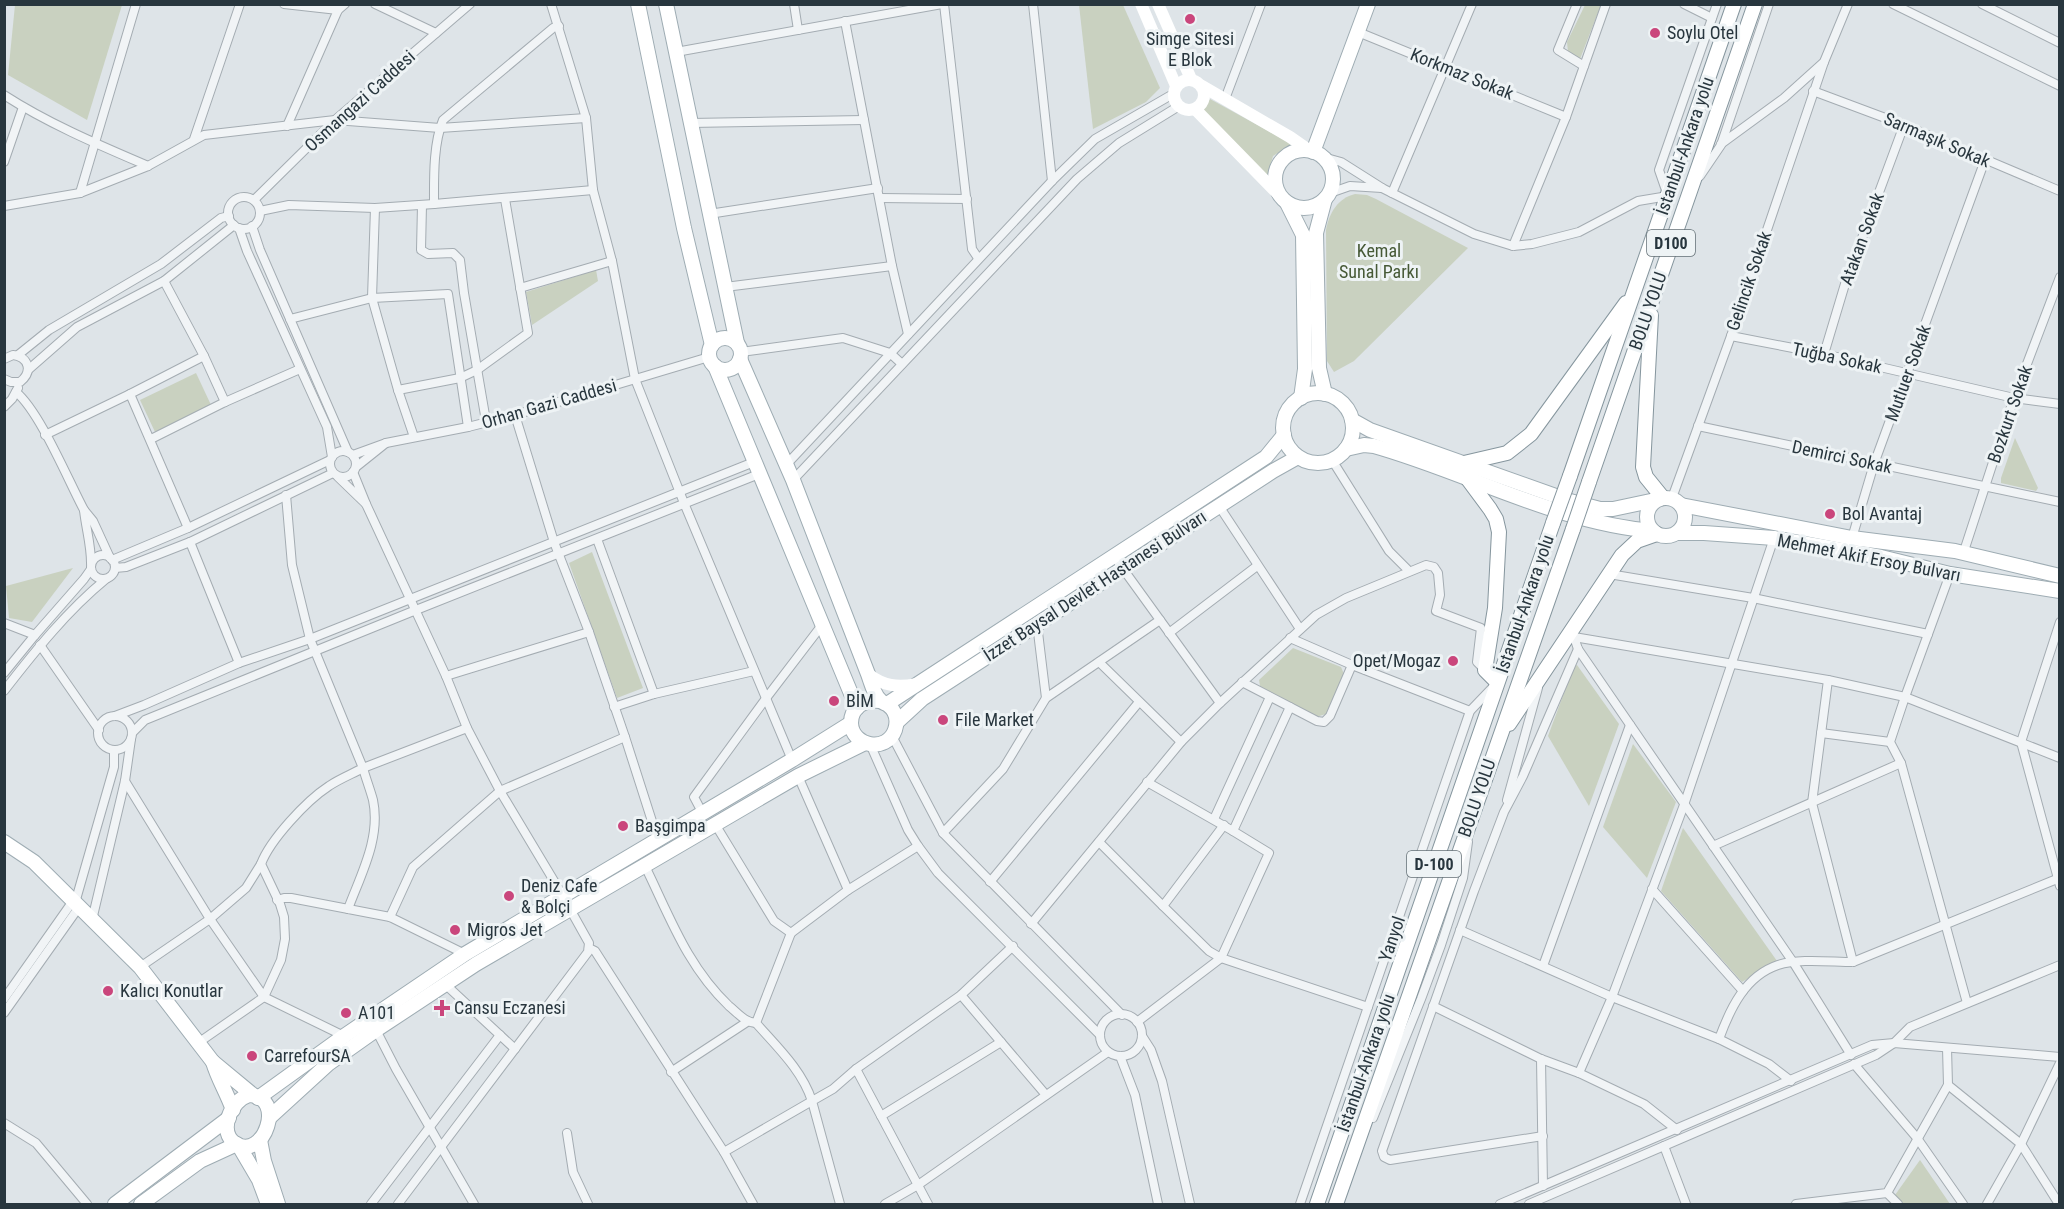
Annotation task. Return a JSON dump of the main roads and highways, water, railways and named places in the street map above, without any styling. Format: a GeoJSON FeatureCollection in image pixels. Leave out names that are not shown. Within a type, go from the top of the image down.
{"type":"FeatureCollection","features":[{"type":"Feature","properties":{"kind":"main road"},"geometry":{"type":"LineString","coordinates":[[638,4],[712,356],[756,468],[857,708]]}},
{"type":"Feature","properties":{"kind":"main road"},"geometry":{"type":"LineString","coordinates":[[666,4],[740,351],[736,366],[730,369],[720,369],[712,356]]}},
{"type":"Feature","properties":{"kind":"main road"},"geometry":{"type":"LineString","coordinates":[[1140,4],[1176,96],[1186,110],[1195,109],[1204,99],[1158,4]]}},
{"type":"Feature","properties":{"kind":"main road"},"geometry":{"type":"LineString","coordinates":[[1315,154],[1368,4]]}},
{"type":"Feature","properties":{"kind":"main road","name":"İstanbul-Ankara yolu"},"geometry":{"type":"LineString","coordinates":[[1317,1204],[1734,4]]}},
{"type":"Feature","properties":{"kind":"main road","name":"BOLU YOLU"},"geometry":{"type":"LineString","coordinates":[[1589,482],[1755,4]]}},
{"type":"Feature","properties":{"kind":"main road"},"geometry":{"type":"LineString","coordinates":[[1176,96],[1183,80],[1197,83],[1290,137],[1315,154],[1332,173],[1332,185],[1316,233],[1319,369],[1325,394]]}},
{"type":"Feature","properties":{"kind":"main road"},"geometry":{"type":"LineString","coordinates":[[1195,109],[1284,200],[1294,206],[1311,207],[1327,196]]}},
{"type":"Feature","properties":{"kind":"main road"},"geometry":{"type":"LineString","coordinates":[[1301,398],[1305,369],[1303,235],[1276,182],[1279,166],[1284,159],[1294,153],[1315,154]]}},
{"type":"Feature","properties":{"kind":"main road"},"geometry":{"type":"LineString","coordinates":[[1464,463],[1507,453],[1531,434],[1636,289]]}},
{"type":"Feature","properties":{"kind":"main road"},"geometry":{"type":"LineString","coordinates":[[1346,449],[1352,435],[1352,420],[1345,406],[1332,396],[1309,394],[1301,398],[1287,412],[1283,427],[1284,435],[1289,447],[1304,460],[1318,463],[1332,460],[1346,449],[1370,445],[1567,514],[1626,529],[1655,532],[1664,536],[1677,533],[1683,528],[1686,520],[1685,512],[1646,477],[1643,467],[1652,299]]}},
{"type":"Feature","properties":{"kind":"main road"},"geometry":{"type":"LineString","coordinates":[[278,1204],[264,1161],[260,1140],[270,1117],[311,1078],[376,1030],[476,964],[798,777],[867,744],[881,744],[894,729],[892,708],[883,702],[868,675],[793,480],[740,351],[733,339],[723,338],[712,356]]}},
{"type":"Feature","properties":{"kind":"main road"},"geometry":{"type":"LineString","coordinates":[[1352,420],[1370,430],[1570,501],[1600,508],[1624,508],[1669,500]]}},
{"type":"Feature","properties":{"kind":"main road","name":"İzzet Baysal Devlet Hastanesi Bulvarı"},"geometry":{"type":"LineString","coordinates":[[883,702],[920,683],[1266,457],[1284,435]]}},
{"type":"Feature","properties":{"kind":"main road","name":"İzzet Baysal Devlet Hastanesi Bulvarı"},"geometry":{"type":"LineString","coordinates":[[894,729],[922,699],[1122,567],[1298,457]]}},
{"type":"Feature","properties":{"kind":"main road"},"geometry":{"type":"LineString","coordinates":[[1467,478],[1496,519],[1499,532],[1495,608],[1485,670],[1497,682]]}},
{"type":"Feature","properties":{"kind":"main road","name":"İstanbul-Ankara yolu"},"geometry":{"type":"LineString","coordinates":[[1572,529],[1589,482]]}},
{"type":"Feature","properties":{"kind":"main road"},"geometry":{"type":"LineString","coordinates":[[1655,532],[1648,522],[1647,513],[1652,504],[1669,500]]}},
{"type":"Feature","properties":{"kind":"main road","name":"Mehmet Akif Ersoy Bulvarı"},"geometry":{"type":"LineString","coordinates":[[1669,500],[1705,510],[1852,538],[1962,553],[2060,576]]}},
{"type":"Feature","properties":{"kind":"main road"},"geometry":{"type":"LineString","coordinates":[[1704,532],[1701,523],[1705,510]]}},
{"type":"Feature","properties":{"kind":"main road","name":"BOLU YOLU"},"geometry":{"type":"LineString","coordinates":[[1336,1204],[1572,529]]}},
{"type":"Feature","properties":{"kind":"main road"},"geometry":{"type":"LineString","coordinates":[[1496,744],[1571,635],[1609,574],[1633,543],[1655,532]]}},
{"type":"Feature","properties":{"kind":"main road","name":"Mehmet Akif Ersoy Bulvarı"},"geometry":{"type":"LineString","coordinates":[[1677,533],[1704,532],[1774,538],[1881,557],[1950,574],[2060,591]]}},
{"type":"Feature","properties":{"kind":"main road"},"geometry":{"type":"LineString","coordinates":[[868,675],[881,683],[895,686],[920,683]]}},
{"type":"Feature","properties":{"kind":"main road"},"geometry":{"type":"LineString","coordinates":[[867,744],[855,736],[851,723],[852,716],[857,708],[866,701],[883,702]]}},
{"type":"Feature","properties":{"kind":"main road"},"geometry":{"type":"LineString","coordinates":[[267,1204],[259,1180],[238,1145],[226,1131],[231,1114],[240,1098],[256,1096],[465,954],[703,814],[851,723]]}},
{"type":"Feature","properties":{"kind":"main road"},"geometry":{"type":"LineString","coordinates":[[4,842],[34,862],[140,968],[213,1062],[268,1106],[270,1117]]}},
{"type":"Feature","properties":{"kind":"main road"},"geometry":{"type":"LineString","coordinates":[[213,1062],[231,1114]]}},
{"type":"Feature","properties":{"kind":"main road"},"geometry":{"type":"LineString","coordinates":[[115,1204],[231,1114]]}},
{"type":"Feature","properties":{"kind":"main road"},"geometry":{"type":"LineString","coordinates":[[141,1204],[200,1161],[238,1145],[247,1147],[260,1140]]}},
{"type":"Feature","properties":{"kind":"place","name":"Simge Sitesi E Blok"},"geometry":{"type":"Point","coordinates":[1190,19]}},
{"type":"Feature","properties":{"kind":"place","name":"Soylu Otel"},"geometry":{"type":"Point","coordinates":[1655,33]}},
{"type":"Feature","properties":{"kind":"place","name":"Bol Avantaj"},"geometry":{"type":"Point","coordinates":[1830,514]}},
{"type":"Feature","properties":{"kind":"place","name":"Opet/Mogaz"},"geometry":{"type":"Point","coordinates":[1453,661]}},
{"type":"Feature","properties":{"kind":"place","name":"BİM"},"geometry":{"type":"Point","coordinates":[834,701]}},
{"type":"Feature","properties":{"kind":"place","name":"File Market"},"geometry":{"type":"Point","coordinates":[943,720]}},
{"type":"Feature","properties":{"kind":"place","name":"Başgimpa"},"geometry":{"type":"Point","coordinates":[623,826]}},
{"type":"Feature","properties":{"kind":"place","name":"Deniz Cafe & Bolçi"},"geometry":{"type":"Point","coordinates":[509,896]}},
{"type":"Feature","properties":{"kind":"place","name":"Migros Jet"},"geometry":{"type":"Point","coordinates":[455,930]}},
{"type":"Feature","properties":{"kind":"place","name":"Kalıcı Konutlar"},"geometry":{"type":"Point","coordinates":[108,991]}},
{"type":"Feature","properties":{"kind":"place","name":"Cansu Eczanesi"},"geometry":{"type":"Point","coordinates":[442,1008]}},
{"type":"Feature","properties":{"kind":"place","name":"A101"},"geometry":{"type":"Point","coordinates":[346,1013]}},
{"type":"Feature","properties":{"kind":"place","name":"CarrefourSA"},"geometry":{"type":"Point","coordinates":[252,1056]}},
{"type":"Feature","properties":{"kind":"park label","name":"Kemal Sunal Parkı"},"geometry":{"type":"Point","coordinates":[1379,261]}}]}
